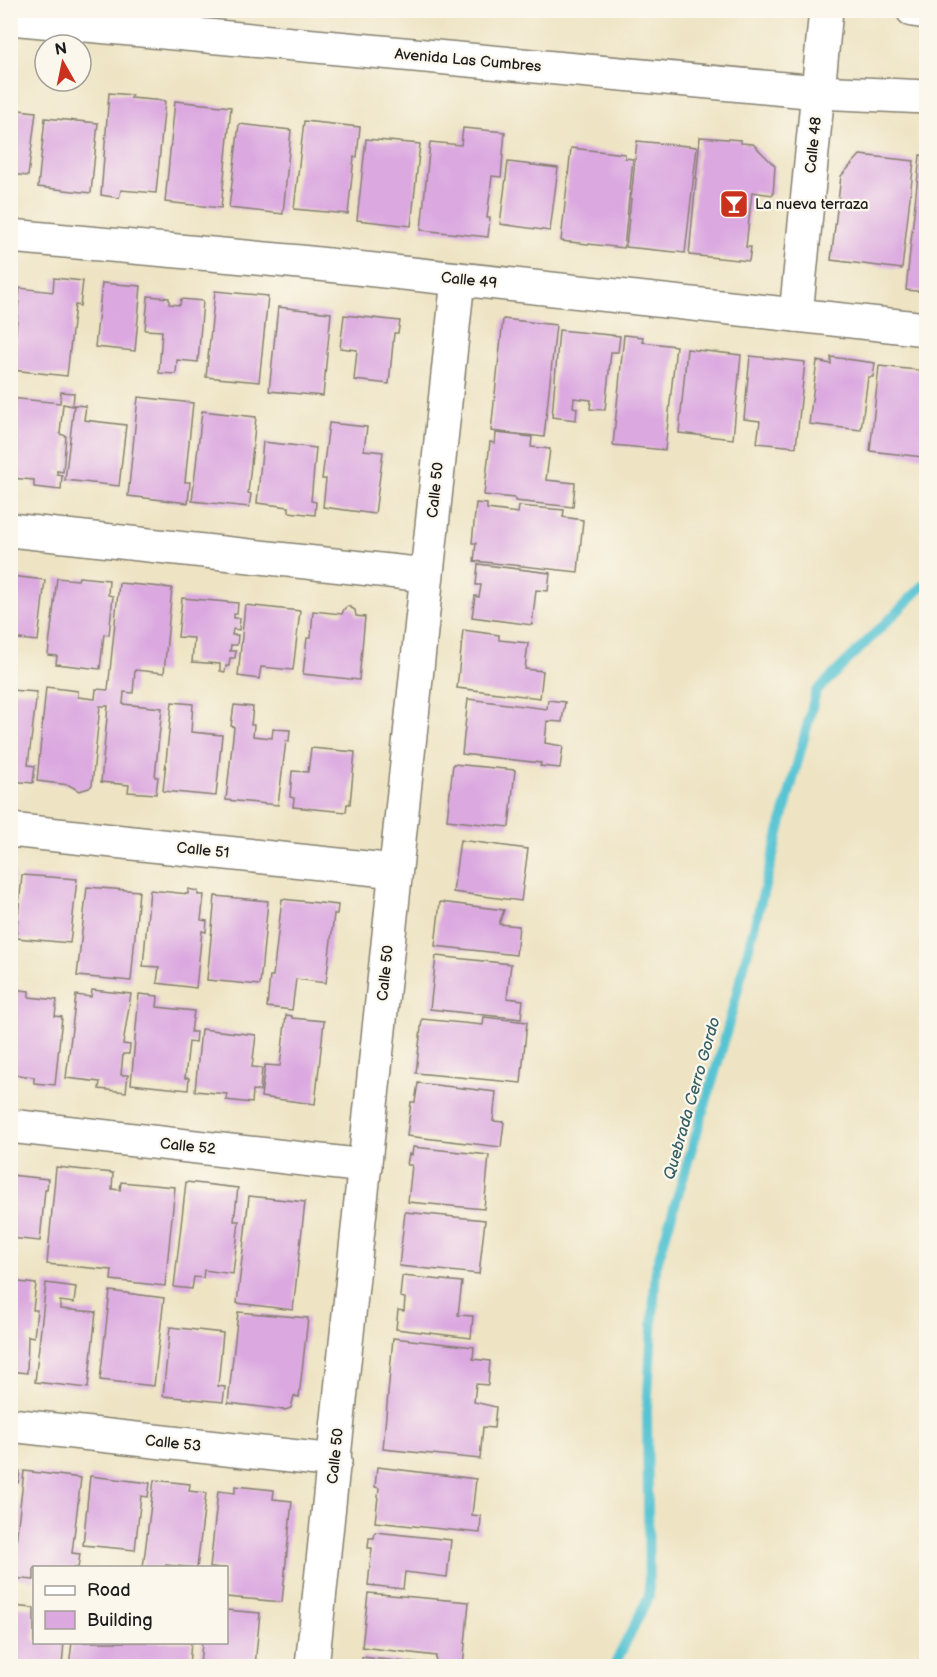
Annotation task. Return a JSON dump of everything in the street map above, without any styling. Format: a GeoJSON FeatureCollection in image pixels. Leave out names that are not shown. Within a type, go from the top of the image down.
{"type":"FeatureCollection","features":[{"type":"Feature","properties":{"kind":"street","name":"Calle 48"},"geometry":{"type":"LineString","coordinates":[[796,315],[826,10]]}},
{"type":"Feature","properties":{"kind":"street"},"geometry":{"type":"LineString","coordinates":[[913,10],[927,12]]}},
{"type":"Feature","properties":{"kind":"street","name":"Avenida Las Cumbres"},"geometry":{"type":"LineString","coordinates":[[10,18],[818,92],[927,97]]}},
{"type":"Feature","properties":{"kind":"street","name":"Calle 49"},"geometry":{"type":"LineString","coordinates":[[10,236],[300,262],[927,328]]}},
{"type":"Feature","properties":{"kind":"street","name":"Calle 50"},"geometry":{"type":"LineString","coordinates":[[312,1666],[458,279]]}},
{"type":"Feature","properties":{"kind":"street"},"geometry":{"type":"LineString","coordinates":[[10,530],[426,575]]}},
{"type":"Feature","properties":{"kind":"street","name":"Calle 51"},"geometry":{"type":"LineString","coordinates":[[10,830],[395,871]]}},
{"type":"Feature","properties":{"kind":"street","name":"Calle 52"},"geometry":{"type":"LineString","coordinates":[[10,1126],[365,1166]]}},
{"type":"Feature","properties":{"kind":"street","name":"Calle 53"},"geometry":{"type":"LineString","coordinates":[[10,1425],[335,1461]]}},
{"type":"Feature","properties":{"kind":"building"},"geometry":{"type":"Polygon","coordinates":[[[109,93],[132,95],[131,98],[165,101],[156,193],[121,190],[119,198],[101,195],[109,93]]]}},
{"type":"Feature","properties":{"kind":"building"},"geometry":{"type":"Polygon","coordinates":[[[175,101],[231,107],[221,208],[165,202],[175,101]]]}},
{"type":"Feature","properties":{"kind":"building"},"geometry":{"type":"Polygon","coordinates":[[[10,109],[36,112],[28,176],[10,174],[10,109]]]}},
{"type":"Feature","properties":{"kind":"building"},"geometry":{"type":"Polygon","coordinates":[[[45,118],[98,123],[91,193],[38,187],[45,118]]]}},
{"type":"Feature","properties":{"kind":"building"},"geometry":{"type":"Polygon","coordinates":[[[304,121],[360,127],[357,157],[354,157],[348,214],[294,209],[304,121]]]}},
{"type":"Feature","properties":{"kind":"building"},"geometry":{"type":"Polygon","coordinates":[[[239,124],[291,130],[283,214],[229,208],[239,124]]]}},
{"type":"Feature","properties":{"kind":"building"},"geometry":{"type":"Polygon","coordinates":[[[463,128],[505,132],[501,177],[492,176],[487,218],[490,218],[488,237],[421,230],[430,142],[461,145],[463,128]]]}},
{"type":"Feature","properties":{"kind":"building"},"geometry":{"type":"Polygon","coordinates":[[[700,137],[741,140],[741,143],[753,144],[775,166],[773,195],[752,192],[746,247],[751,247],[749,261],[689,255],[700,137]]]}},
{"type":"Feature","properties":{"kind":"building"},"geometry":{"type":"Polygon","coordinates":[[[366,139],[420,144],[411,226],[357,220],[366,139]]]}},
{"type":"Feature","properties":{"kind":"building"},"geometry":{"type":"Polygon","coordinates":[[[637,141],[697,147],[685,253],[626,247],[637,141]]]}},
{"type":"Feature","properties":{"kind":"building"},"geometry":{"type":"Polygon","coordinates":[[[571,148],[625,154],[625,158],[633,159],[624,248],[561,241],[571,148]]]}},
{"type":"Feature","properties":{"kind":"building"},"geometry":{"type":"Polygon","coordinates":[[[860,155],[914,161],[902,269],[831,260],[841,176],[860,155]]]}},
{"type":"Feature","properties":{"kind":"building"},"geometry":{"type":"Polygon","coordinates":[[[920,155],[926,156],[926,292],[906,290],[920,155]]]}},
{"type":"Feature","properties":{"kind":"building"},"geometry":{"type":"Polygon","coordinates":[[[508,162],[558,168],[550,231],[500,224],[508,162]]]}},
{"type":"Feature","properties":{"kind":"building"},"geometry":{"type":"Polygon","coordinates":[[[54,278],[83,281],[80,306],[75,305],[67,376],[12,370],[20,288],[53,292],[54,278]]]}},
{"type":"Feature","properties":{"kind":"building"},"geometry":{"type":"Polygon","coordinates":[[[102,283],[141,286],[135,351],[95,347],[102,283]]]}},
{"type":"Feature","properties":{"kind":"building"},"geometry":{"type":"Polygon","coordinates":[[[215,291],[268,296],[259,382],[206,377],[215,291]]]}},
{"type":"Feature","properties":{"kind":"building"},"geometry":{"type":"Polygon","coordinates":[[[148,296],[169,298],[169,304],[180,305],[181,299],[203,301],[198,362],[177,360],[176,374],[159,373],[162,331],[145,330],[148,296]]]}},
{"type":"Feature","properties":{"kind":"building"},"geometry":{"type":"Polygon","coordinates":[[[278,307],[331,313],[323,396],[269,391],[278,307]]]}},
{"type":"Feature","properties":{"kind":"building"},"geometry":{"type":"Polygon","coordinates":[[[344,315],[400,321],[398,333],[394,333],[389,384],[354,380],[357,350],[340,348],[344,315]]]}},
{"type":"Feature","properties":{"kind":"building"},"geometry":{"type":"Polygon","coordinates":[[[503,319],[556,325],[544,437],[491,431],[503,319]]]}},
{"type":"Feature","properties":{"kind":"building"},"geometry":{"type":"Polygon","coordinates":[[[559,330],[620,336],[618,352],[611,352],[605,410],[590,409],[591,400],[574,398],[573,407],[577,408],[576,420],[552,417],[559,330]]]}},
{"type":"Feature","properties":{"kind":"building"},"geometry":{"type":"Polygon","coordinates":[[[624,335],[643,337],[642,342],[676,346],[665,450],[613,445],[624,335]]]}},
{"type":"Feature","properties":{"kind":"building"},"geometry":{"type":"Polygon","coordinates":[[[687,349],[741,355],[733,439],[679,433],[687,349]]]}},
{"type":"Feature","properties":{"kind":"building"},"geometry":{"type":"Polygon","coordinates":[[[750,356],[805,362],[796,447],[757,443],[760,421],[744,419],[750,356]]]}},
{"type":"Feature","properties":{"kind":"building"},"geometry":{"type":"Polygon","coordinates":[[[831,357],[875,363],[873,377],[868,377],[861,430],[809,424],[817,361],[831,364],[831,357]]]}},
{"type":"Feature","properties":{"kind":"building"},"geometry":{"type":"Polygon","coordinates":[[[879,366],[926,371],[926,430],[923,457],[870,451],[879,366]]]}},
{"type":"Feature","properties":{"kind":"building"},"geometry":{"type":"Polygon","coordinates":[[[61,392],[74,393],[73,406],[63,404],[60,434],[66,436],[63,472],[57,471],[57,474],[62,475],[61,490],[34,487],[34,480],[10,478],[10,398],[60,403],[61,392]]]}},
{"type":"Feature","properties":{"kind":"building"},"geometry":{"type":"Polygon","coordinates":[[[138,397],[193,403],[185,482],[190,482],[188,503],[128,496],[138,397]]]}},
{"type":"Feature","properties":{"kind":"building"},"geometry":{"type":"Polygon","coordinates":[[[74,405],[86,406],[84,420],[126,425],[119,486],[65,480],[74,405]]]}},
{"type":"Feature","properties":{"kind":"building"},"geometry":{"type":"Polygon","coordinates":[[[202,411],[256,417],[248,493],[251,494],[249,507],[192,501],[202,411]]]}},
{"type":"Feature","properties":{"kind":"building"},"geometry":{"type":"Polygon","coordinates":[[[329,423],[367,427],[364,450],[383,452],[375,514],[323,507],[326,479],[322,479],[329,423]]]}},
{"type":"Feature","properties":{"kind":"building"},"geometry":{"type":"Polygon","coordinates":[[[496,433],[532,437],[531,447],[550,449],[546,480],[575,483],[573,507],[515,501],[515,498],[484,495],[490,442],[495,443],[496,433]]]}},
{"type":"Feature","properties":{"kind":"building"},"geometry":{"type":"Polygon","coordinates":[[[263,442],[316,448],[311,501],[316,502],[315,515],[289,512],[289,507],[257,503],[263,442]]]}},
{"type":"Feature","properties":{"kind":"building"},"geometry":{"type":"Polygon","coordinates":[[[476,503],[487,504],[487,509],[518,513],[519,506],[564,510],[563,517],[583,520],[578,572],[474,561],[476,543],[472,543],[476,503]]]}},
{"type":"Feature","properties":{"kind":"building"},"geometry":{"type":"Polygon","coordinates":[[[478,564],[550,573],[548,591],[536,590],[532,625],[472,617],[475,596],[479,597],[481,585],[476,585],[478,564]]]}},
{"type":"Feature","properties":{"kind":"building"},"geometry":{"type":"Polygon","coordinates":[[[10,576],[45,580],[38,641],[10,638],[10,576]]]}},
{"type":"Feature","properties":{"kind":"building"},"geometry":{"type":"Polygon","coordinates":[[[79,577],[109,580],[108,595],[113,596],[109,635],[104,634],[100,669],[56,664],[57,656],[48,655],[57,578],[78,580],[79,577]]]}},
{"type":"Feature","properties":{"kind":"building"},"geometry":{"type":"Polygon","coordinates":[[[119,583],[172,588],[164,673],[135,670],[133,693],[124,692],[123,704],[162,708],[155,777],[158,777],[156,794],[128,792],[129,785],[101,782],[108,706],[100,706],[92,785],[79,791],[69,785],[37,781],[46,687],[78,691],[78,697],[95,699],[96,689],[108,690],[119,583]]]}},
{"type":"Feature","properties":{"kind":"building"},"geometry":{"type":"Polygon","coordinates":[[[182,598],[238,603],[237,614],[234,614],[234,618],[240,618],[239,630],[233,629],[232,635],[238,635],[237,645],[231,645],[230,651],[236,651],[235,658],[230,658],[225,672],[220,671],[220,664],[192,662],[194,638],[178,637],[182,598]]]}},
{"type":"Feature","properties":{"kind":"building"},"geometry":{"type":"Polygon","coordinates":[[[245,605],[300,611],[293,670],[261,667],[259,679],[238,676],[245,605]]]}},
{"type":"Feature","properties":{"kind":"building"},"geometry":{"type":"Polygon","coordinates":[[[348,606],[355,610],[356,616],[365,617],[359,680],[303,674],[307,638],[311,638],[313,611],[342,614],[348,606]]]}},
{"type":"Feature","properties":{"kind":"building"},"geometry":{"type":"Polygon","coordinates":[[[463,630],[499,635],[499,640],[528,643],[525,669],[543,671],[540,698],[457,688],[463,630]]]}},
{"type":"Feature","properties":{"kind":"building"},"geometry":{"type":"Polygon","coordinates":[[[10,690],[37,692],[28,765],[35,766],[33,783],[10,781],[10,690]]]}},
{"type":"Feature","properties":{"kind":"building"},"geometry":{"type":"Polygon","coordinates":[[[468,699],[547,709],[548,700],[565,702],[562,722],[547,721],[545,743],[563,746],[560,768],[540,766],[541,763],[462,754],[468,699]]]}},
{"type":"Feature","properties":{"kind":"building"},"geometry":{"type":"Polygon","coordinates":[[[172,702],[193,704],[191,732],[222,735],[216,796],[163,791],[172,702]]]}},
{"type":"Feature","properties":{"kind":"building"},"geometry":{"type":"Polygon","coordinates":[[[234,705],[253,707],[251,725],[254,725],[253,736],[272,738],[273,729],[290,730],[289,741],[286,741],[278,805],[226,800],[234,727],[231,726],[234,705]]]}},
{"type":"Feature","properties":{"kind":"building"},"geometry":{"type":"Polygon","coordinates":[[[311,748],[355,752],[350,804],[347,804],[346,812],[293,807],[294,798],[290,797],[292,771],[308,772],[311,748]]]}},
{"type":"Feature","properties":{"kind":"building"},"geometry":{"type":"Polygon","coordinates":[[[453,764],[515,770],[509,827],[447,820],[453,764]]]}},
{"type":"Feature","properties":{"kind":"building"},"geometry":{"type":"Polygon","coordinates":[[[460,840],[528,849],[521,901],[453,892],[460,840]]]}},
{"type":"Feature","properties":{"kind":"building"},"geometry":{"type":"Polygon","coordinates":[[[10,872],[15,872],[12,899],[10,899],[10,872]]]}},
{"type":"Feature","properties":{"kind":"building"},"geometry":{"type":"Polygon","coordinates":[[[22,875],[77,879],[70,943],[16,938],[22,875]]]}},
{"type":"Feature","properties":{"kind":"building"},"geometry":{"type":"Polygon","coordinates":[[[87,887],[139,891],[131,981],[77,976],[87,887]]]}},
{"type":"Feature","properties":{"kind":"building"},"geometry":{"type":"Polygon","coordinates":[[[188,889],[198,891],[198,895],[204,895],[201,920],[207,921],[206,932],[202,931],[196,988],[157,983],[159,967],[143,966],[150,890],[188,894],[188,889]]]}},
{"type":"Feature","properties":{"kind":"building"},"geometry":{"type":"Polygon","coordinates":[[[215,896],[268,901],[260,985],[207,980],[215,896]]]}},
{"type":"Feature","properties":{"kind":"building"},"geometry":{"type":"Polygon","coordinates":[[[282,899],[338,905],[337,914],[334,914],[326,983],[296,979],[292,1010],[267,1007],[282,899]]]}},
{"type":"Feature","properties":{"kind":"building"},"geometry":{"type":"Polygon","coordinates":[[[440,902],[504,910],[499,924],[519,926],[516,955],[435,946],[440,902]]]}},
{"type":"Feature","properties":{"kind":"building"},"geometry":{"type":"Polygon","coordinates":[[[436,956],[511,964],[507,998],[523,1000],[521,1019],[430,1009],[436,956]]]}},
{"type":"Feature","properties":{"kind":"building"},"geometry":{"type":"Polygon","coordinates":[[[12,989],[29,991],[29,997],[57,1000],[55,1016],[62,1017],[55,1085],[34,1083],[34,1077],[10,1074],[12,989]]]}},
{"type":"Feature","properties":{"kind":"building"},"geometry":{"type":"Polygon","coordinates":[[[92,990],[131,994],[123,1044],[130,1045],[129,1054],[123,1054],[121,1075],[128,1075],[126,1092],[99,1089],[100,1082],[66,1078],[76,995],[91,997],[92,990]]]}},
{"type":"Feature","properties":{"kind":"building"},"geometry":{"type":"Polygon","coordinates":[[[139,994],[158,996],[157,1007],[194,1011],[191,1032],[196,1032],[195,1043],[189,1042],[185,1078],[189,1078],[188,1090],[131,1084],[139,994]]]}},
{"type":"Feature","properties":{"kind":"building"},"geometry":{"type":"Polygon","coordinates":[[[286,1015],[292,1018],[324,1021],[315,1104],[261,1097],[265,1065],[280,1066],[286,1015]]]}},
{"type":"Feature","properties":{"kind":"building"},"geometry":{"type":"Polygon","coordinates":[[[484,1017],[527,1022],[521,1083],[416,1073],[422,1019],[483,1025],[484,1017]]]}},
{"type":"Feature","properties":{"kind":"building"},"geometry":{"type":"Polygon","coordinates":[[[201,1029],[256,1035],[252,1067],[262,1068],[260,1091],[253,1090],[252,1103],[226,1100],[227,1094],[195,1091],[201,1029]]]}},
{"type":"Feature","properties":{"kind":"building"},"geometry":{"type":"Polygon","coordinates":[[[418,1083],[496,1092],[493,1121],[504,1122],[501,1147],[407,1136],[411,1102],[415,1102],[418,1083]]]}},
{"type":"Feature","properties":{"kind":"building"},"geometry":{"type":"Polygon","coordinates":[[[413,1147],[489,1155],[484,1209],[408,1202],[412,1165],[407,1165],[413,1147]]]}},
{"type":"Feature","properties":{"kind":"building"},"geometry":{"type":"Polygon","coordinates":[[[56,1167],[113,1173],[112,1189],[120,1190],[121,1182],[175,1187],[165,1286],[111,1280],[112,1270],[47,1264],[56,1167]]]}},
{"type":"Feature","properties":{"kind":"building"},"geometry":{"type":"Polygon","coordinates":[[[10,1175],[48,1179],[40,1241],[10,1238],[10,1175]]]}},
{"type":"Feature","properties":{"kind":"building"},"geometry":{"type":"Polygon","coordinates":[[[186,1182],[238,1188],[234,1221],[239,1221],[233,1274],[204,1270],[203,1278],[194,1277],[192,1289],[174,1287],[186,1182]]]}},
{"type":"Feature","properties":{"kind":"building"},"geometry":{"type":"Polygon","coordinates":[[[249,1196],[305,1202],[293,1310],[237,1303],[249,1196]]]}},
{"type":"Feature","properties":{"kind":"building"},"geometry":{"type":"Polygon","coordinates":[[[405,1212],[485,1220],[479,1274],[399,1266],[405,1212]]]}},
{"type":"Feature","properties":{"kind":"building"},"geometry":{"type":"Polygon","coordinates":[[[402,1276],[462,1282],[458,1315],[473,1316],[471,1338],[396,1329],[398,1310],[404,1311],[405,1298],[400,1297],[402,1276]]]}},
{"type":"Feature","properties":{"kind":"building"},"geometry":{"type":"Polygon","coordinates":[[[10,1281],[36,1284],[33,1310],[37,1310],[34,1337],[28,1336],[27,1373],[10,1371],[10,1281]]]}},
{"type":"Feature","properties":{"kind":"building"},"geometry":{"type":"Polygon","coordinates":[[[46,1283],[76,1287],[74,1303],[60,1301],[60,1309],[96,1312],[88,1388],[35,1382],[46,1283]]]}},
{"type":"Feature","properties":{"kind":"building"},"geometry":{"type":"Polygon","coordinates":[[[110,1291],[164,1298],[154,1386],[100,1380],[110,1291]]]}},
{"type":"Feature","properties":{"kind":"building"},"geometry":{"type":"Polygon","coordinates":[[[238,1312],[308,1318],[299,1397],[294,1396],[291,1408],[285,1410],[228,1403],[238,1312]]]}},
{"type":"Feature","properties":{"kind":"building"},"geometry":{"type":"Polygon","coordinates":[[[170,1327],[223,1333],[218,1386],[225,1387],[223,1402],[163,1396],[170,1327]]]}},
{"type":"Feature","properties":{"kind":"building"},"geometry":{"type":"Polygon","coordinates":[[[393,1338],[474,1347],[473,1359],[490,1361],[488,1385],[476,1384],[474,1402],[496,1407],[494,1428],[483,1427],[480,1459],[383,1449],[393,1338]]]}},
{"type":"Feature","properties":{"kind":"building"},"geometry":{"type":"Polygon","coordinates":[[[377,1467],[476,1479],[472,1515],[481,1516],[480,1533],[375,1522],[379,1488],[375,1487],[377,1467]]]}},
{"type":"Feature","properties":{"kind":"building"},"geometry":{"type":"Polygon","coordinates":[[[10,1470],[20,1471],[18,1483],[13,1482],[12,1496],[10,1496],[10,1470]]]}},
{"type":"Feature","properties":{"kind":"building"},"geometry":{"type":"Polygon","coordinates":[[[24,1471],[81,1478],[72,1553],[80,1554],[78,1566],[33,1566],[33,1580],[12,1578],[24,1471]]]}},
{"type":"Feature","properties":{"kind":"building"},"geometry":{"type":"Polygon","coordinates":[[[90,1476],[150,1483],[148,1497],[141,1496],[135,1550],[83,1545],[90,1476]]]}},
{"type":"Feature","properties":{"kind":"building"},"geometry":{"type":"Polygon","coordinates":[[[154,1480],[190,1484],[189,1491],[206,1493],[197,1566],[143,1566],[154,1480]]]}},
{"type":"Feature","properties":{"kind":"building"},"geometry":{"type":"Polygon","coordinates":[[[235,1486],[274,1490],[273,1499],[292,1501],[282,1602],[228,1597],[228,1566],[210,1566],[218,1491],[235,1493],[235,1486]]]}},
{"type":"Feature","properties":{"kind":"building"},"geometry":{"type":"Polygon","coordinates":[[[375,1532],[451,1540],[447,1577],[405,1572],[403,1589],[368,1585],[372,1548],[368,1548],[369,1538],[374,1538],[375,1532]]]}},
{"type":"Feature","properties":{"kind":"building"},"geometry":{"type":"Polygon","coordinates":[[[368,1593],[469,1602],[463,1666],[435,1666],[436,1656],[362,1647],[368,1593]]]}},
{"type":"Feature","properties":{"kind":"building"},"geometry":{"type":"Polygon","coordinates":[[[12,1606],[33,1608],[33,1644],[64,1644],[62,1666],[10,1666],[12,1606]]]}},
{"type":"Feature","properties":{"kind":"building"},"geometry":{"type":"Polygon","coordinates":[[[228,1610],[260,1613],[255,1666],[200,1666],[202,1644],[228,1644],[228,1610]]]}},
{"type":"Feature","properties":{"kind":"building"},"geometry":{"type":"Polygon","coordinates":[[[72,1644],[191,1644],[189,1666],[69,1666],[72,1644]]]}},
{"type":"Feature","properties":{"kind":"building"},"geometry":{"type":"Polygon","coordinates":[[[362,1657],[431,1665],[431,1666],[361,1666],[362,1657]]]}},
{"type":"Feature","properties":{"kind":"waterway","name":"Quebrada Cerro Gordo"},"geometry":{"type":"LineString","coordinates":[[614,1666],[649,1596],[647,1409],[656,1267],[722,1049],[816,692],[926,583]]}},
{"type":"Feature","properties":{"kind":"place","name":"La nueva terraza"},"geometry":{"type":"Point","coordinates":[734,204]}}]}
